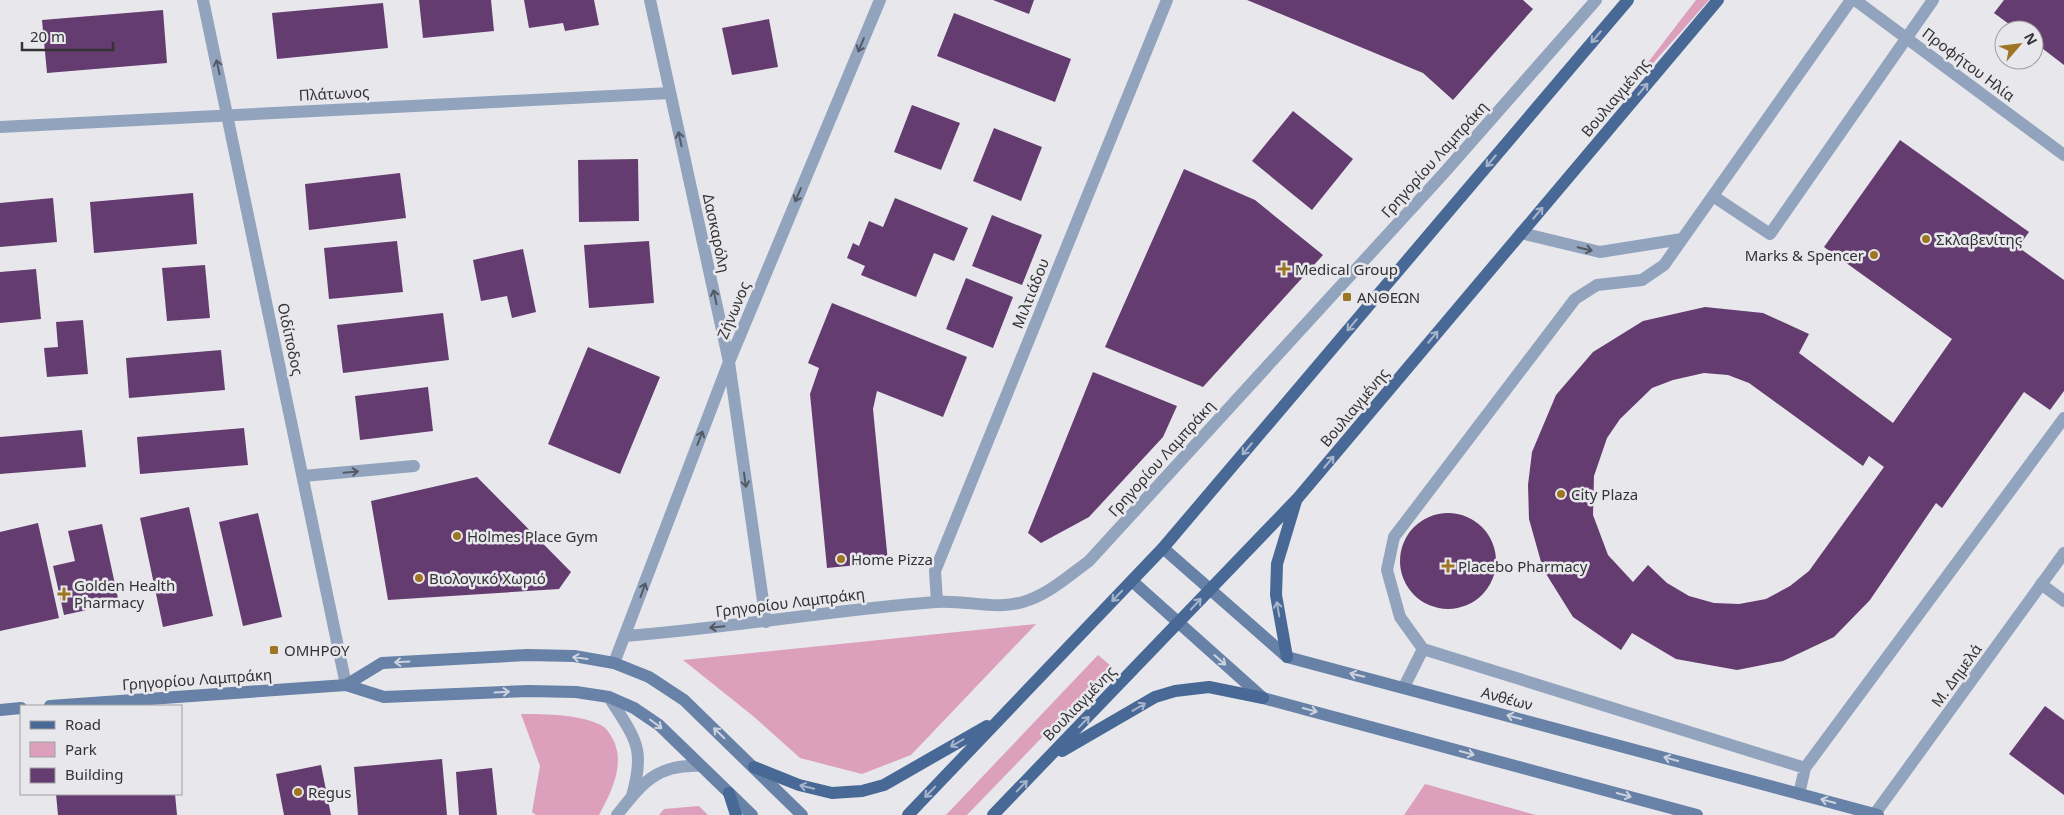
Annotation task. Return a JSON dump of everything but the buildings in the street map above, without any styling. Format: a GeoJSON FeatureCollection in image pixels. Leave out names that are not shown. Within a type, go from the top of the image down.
{"type":"FeatureCollection","features":[{"type":"Feature","properties":{"kind":"main road"},"geometry":{"type":"LineString","coordinates":[[908,815],[1163,548],[1628,0]]}},
{"type":"Feature","properties":{"kind":"main road","name":"Βουλιαγμένης"},"geometry":{"type":"LineString","coordinates":[[994,815],[1297,499],[1718,0]]}},
{"type":"Feature","properties":{"kind":"main road"},"geometry":{"type":"LineString","coordinates":[[1287,657],[1276,595],[1277,564],[1297,499]]}},
{"type":"Feature","properties":{"kind":"main road","name":"Ανθέων"},"geometry":{"type":"LineString","coordinates":[[1163,548],[1287,657],[1875,815]]}},
{"type":"Feature","properties":{"kind":"main road"},"geometry":{"type":"LineString","coordinates":[[1132,581],[1263,698]]}},
{"type":"Feature","properties":{"kind":"main road","name":"Γρηγορίου Λαμπράκη"},"geometry":{"type":"LineString","coordinates":[[346,685],[382,663],[527,656],[574,656],[614,663],[649,677],[684,700],[802,815]]}},
{"type":"Feature","properties":{"kind":"main road","name":"Γρηγορίου Λαμπράκη"},"geometry":{"type":"LineString","coordinates":[[64,705],[346,685],[384,698],[528,691],[576,692],[609,697],[634,708],[659,726],[752,815]]}},
{"type":"Feature","properties":{"kind":"main road"},"geometry":{"type":"LineString","coordinates":[[1051,757],[1155,697],[1175,691],[1209,687],[1263,698],[1697,815]]}},
{"type":"Feature","properties":{"kind":"main road"},"geometry":{"type":"LineString","coordinates":[[0,710],[20,708]]}},
{"type":"Feature","properties":{"kind":"main road"},"geometry":{"type":"LineString","coordinates":[[754,767],[799,785],[832,793],[862,791],[884,785],[1000,719]]}},
{"type":"Feature","properties":{"kind":"main road"},"geometry":{"type":"LineString","coordinates":[[729,793],[736,815]]}},
{"type":"Feature","properties":{"kind":"street","name":"Οιδίποδος"},"geometry":{"type":"LineString","coordinates":[[203,0],[346,685]]}},
{"type":"Feature","properties":{"kind":"street","name":"Δασκαρόλη"},"geometry":{"type":"LineString","coordinates":[[650,0],[729,362],[766,622]]}},
{"type":"Feature","properties":{"kind":"street","name":"Ζήνωνος"},"geometry":{"type":"LineString","coordinates":[[626,636],[729,362],[880,0]]}},
{"type":"Feature","properties":{"kind":"street","name":"Μιλτιάδου"},"geometry":{"type":"LineString","coordinates":[[937,601],[935,571],[1167,0]]}},
{"type":"Feature","properties":{"kind":"street","name":"Γρηγορίου Λαμπράκη"},"geometry":{"type":"LineString","coordinates":[[626,636],[766,622],[937,601],[998,606],[1028,600],[1053,588],[1089,561],[1444,173],[1596,0]]}},
{"type":"Feature","properties":{"kind":"street"},"geometry":{"type":"LineString","coordinates":[[1805,768],[1423,648],[1400,617],[1387,570],[1394,537],[1575,299],[1597,285],[1642,280],[1664,265],[1851,0]]}},
{"type":"Feature","properties":{"kind":"street","name":"Προφήτου Ηλία"},"geometry":{"type":"LineString","coordinates":[[1855,0],[2064,155]]}},
{"type":"Feature","properties":{"kind":"street"},"geometry":{"type":"LineString","coordinates":[[1713,196],[1770,234],[1933,0]]}},
{"type":"Feature","properties":{"kind":"street","name":"Πλάτωνος"},"geometry":{"type":"LineString","coordinates":[[0,127],[670,93]]}},
{"type":"Feature","properties":{"kind":"street"},"geometry":{"type":"LineString","coordinates":[[1521,233],[1600,252],[1682,239]]}},
{"type":"Feature","properties":{"kind":"street"},"geometry":{"type":"LineString","coordinates":[[1799,794],[1805,768],[2064,418]]}},
{"type":"Feature","properties":{"kind":"street"},"geometry":{"type":"LineString","coordinates":[[303,476],[414,466]]}},
{"type":"Feature","properties":{"kind":"street","name":"Μ. Δημελά"},"geometry":{"type":"LineString","coordinates":[[1875,815],[2064,553]]}},
{"type":"Feature","properties":{"kind":"street"},"geometry":{"type":"LineString","coordinates":[[2041,584],[2064,600]]}},
{"type":"Feature","properties":{"kind":"street"},"geometry":{"type":"LineString","coordinates":[[614,663],[626,636]]}},
{"type":"Feature","properties":{"kind":"street"},"geometry":{"type":"LineString","coordinates":[[1404,687],[1423,648]]}},
{"type":"Feature","properties":{"kind":"street"},"geometry":{"type":"LineString","coordinates":[[609,697],[630,730],[639,751],[639,772],[632,796]]}},
{"type":"Feature","properties":{"kind":"street"},"geometry":{"type":"LineString","coordinates":[[617,815],[650,778],[665,770],[682,765],[701,766]]}},
{"type":"Feature","properties":{"kind":"green space"},"geometry":{"type":"Polygon","coordinates":[[[1696,0],[1709,0],[1609,113],[1696,0]]]}},
{"type":"Feature","properties":{"kind":"green space"},"geometry":{"type":"Polygon","coordinates":[[[1036,624],[911,755],[862,774],[800,758],[753,716],[683,660],[1036,624]]]}},
{"type":"Feature","properties":{"kind":"green space"},"geometry":{"type":"Polygon","coordinates":[[[1098,655],[1111,666],[967,815],[946,815],[1098,655]]]}},
{"type":"Feature","properties":{"kind":"green space"},"geometry":{"type":"Polygon","coordinates":[[[521,714],[586,719],[607,730],[616,746],[618,766],[613,786],[599,815],[536,815],[532,812],[540,766],[521,714]]]}},
{"type":"Feature","properties":{"kind":"green space"},"geometry":{"type":"Polygon","coordinates":[[[1425,784],[1536,815],[1404,815],[1425,784]]]}},
{"type":"Feature","properties":{"kind":"green space"},"geometry":{"type":"Polygon","coordinates":[[[699,806],[708,815],[659,815],[664,809],[699,806]]]}},
{"type":"Feature","properties":{"kind":"place","name":"Σκλαβενίτης"},"geometry":{"type":"Point","coordinates":[1926,239]}},
{"type":"Feature","properties":{"kind":"place","name":"Marks & Spencer"},"geometry":{"type":"Point","coordinates":[1874,255]}},
{"type":"Feature","properties":{"kind":"place","name":"Medical Group"},"geometry":{"type":"Point","coordinates":[1284,269]}},
{"type":"Feature","properties":{"kind":"place","name":"ΑΝΘΕΩΝ"},"geometry":{"type":"Point","coordinates":[1347,297]}},
{"type":"Feature","properties":{"kind":"place","name":"City Plaza"},"geometry":{"type":"Point","coordinates":[1561,494]}},
{"type":"Feature","properties":{"kind":"place","name":"Holmes Place Gym"},"geometry":{"type":"Point","coordinates":[457,536]}},
{"type":"Feature","properties":{"kind":"place","name":"Home Pizza"},"geometry":{"type":"Point","coordinates":[841,559]}},
{"type":"Feature","properties":{"kind":"place","name":"Placebo Pharmacy"},"geometry":{"type":"Point","coordinates":[1448,566]}},
{"type":"Feature","properties":{"kind":"place","name":"Βιολογικό Χωριό"},"geometry":{"type":"Point","coordinates":[419,578]}},
{"type":"Feature","properties":{"kind":"place","name":"Golden Health Pharmacy"},"geometry":{"type":"Point","coordinates":[64,594]}},
{"type":"Feature","properties":{"kind":"place","name":"ΟΜΗΡΟΥ"},"geometry":{"type":"Point","coordinates":[274,650]}},
{"type":"Feature","properties":{"kind":"place","name":"Regus"},"geometry":{"type":"Point","coordinates":[298,792]}}]}
